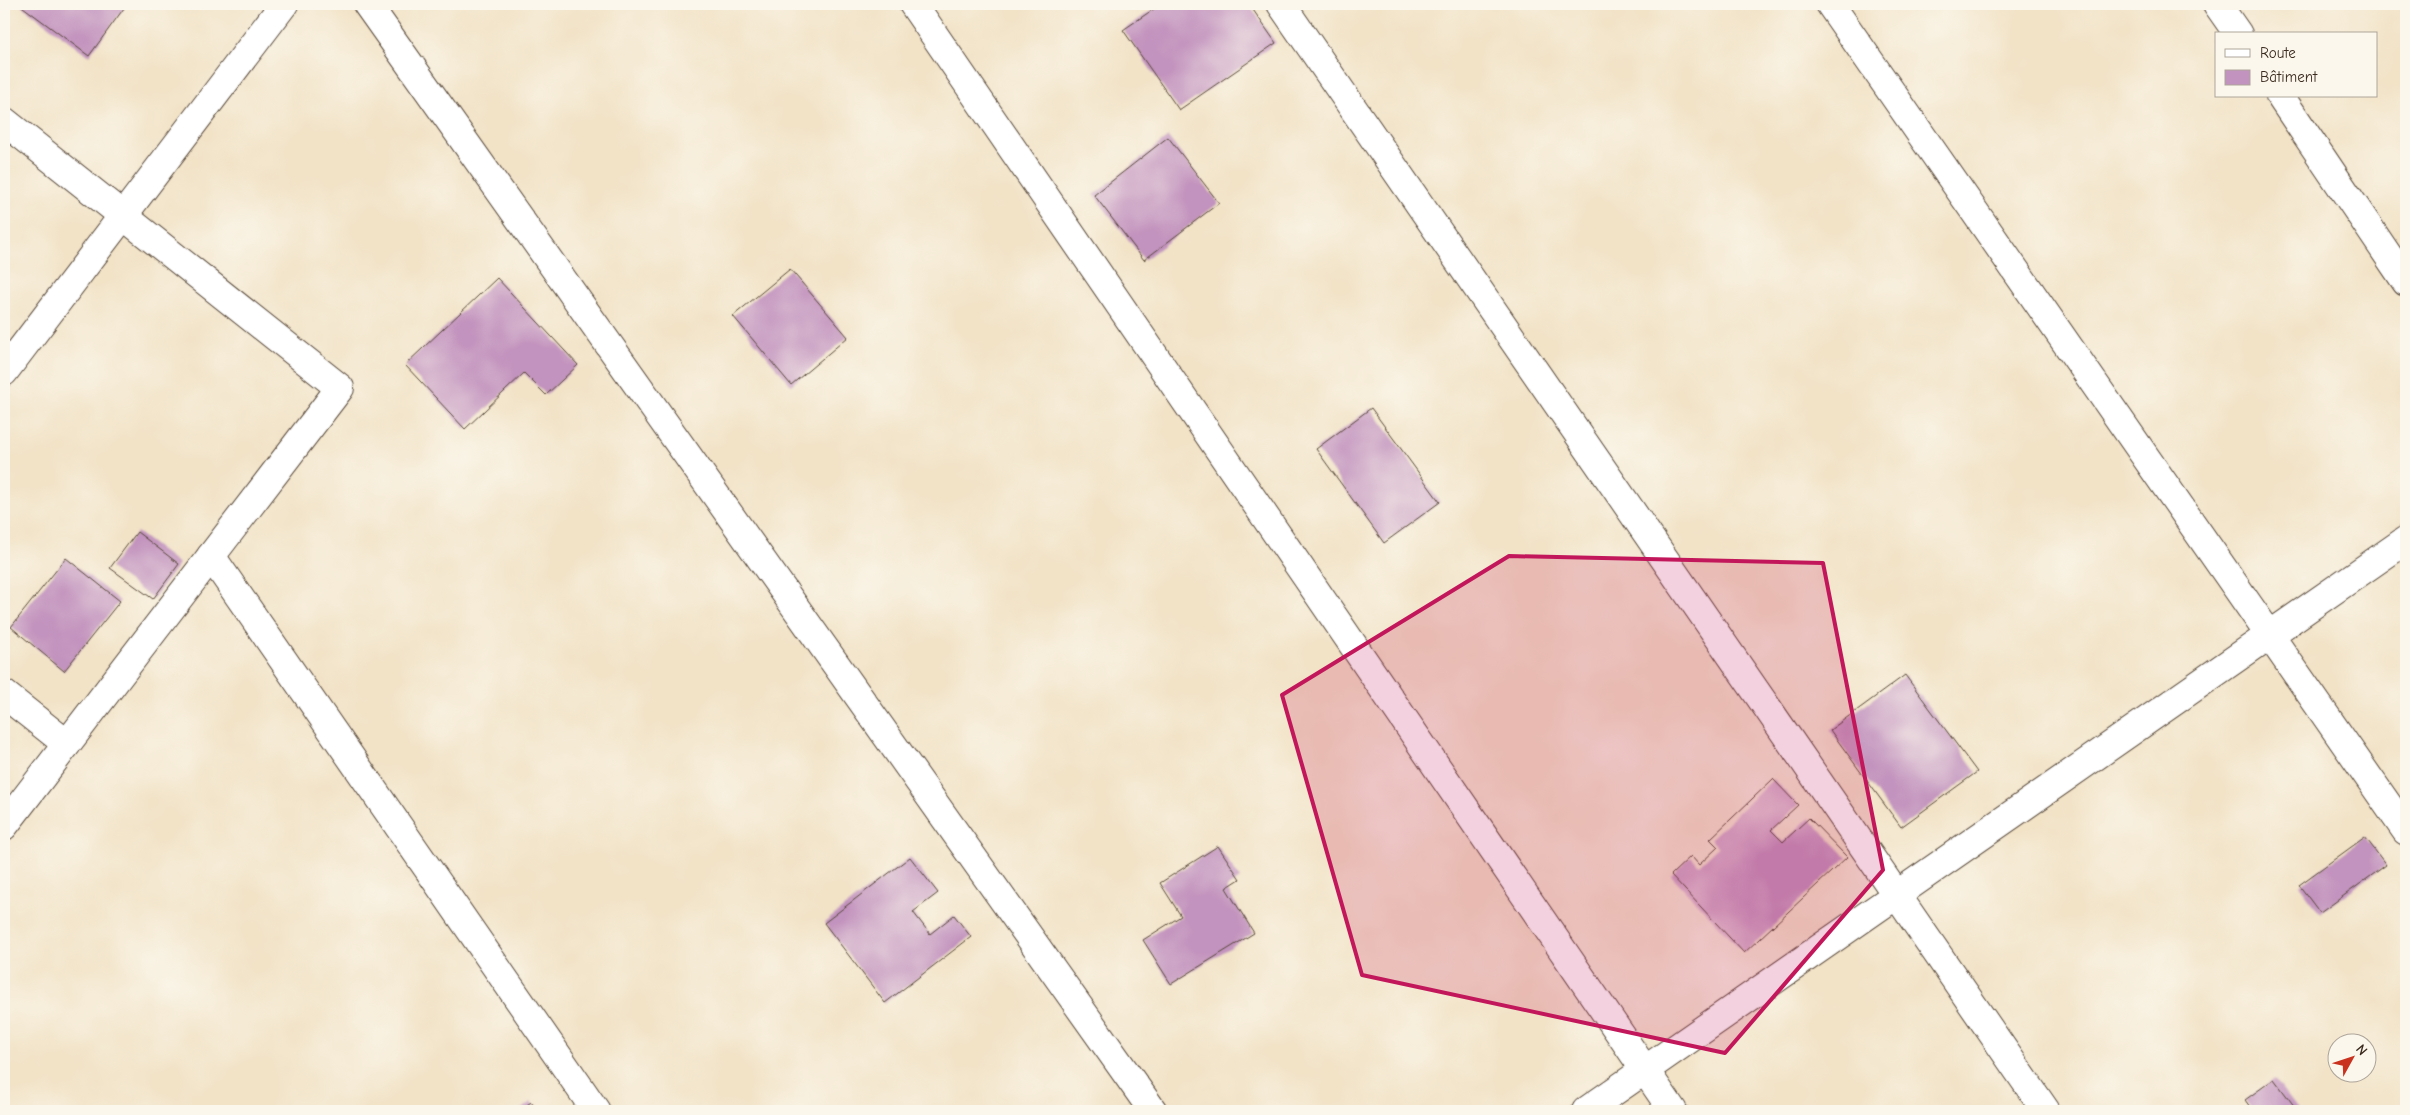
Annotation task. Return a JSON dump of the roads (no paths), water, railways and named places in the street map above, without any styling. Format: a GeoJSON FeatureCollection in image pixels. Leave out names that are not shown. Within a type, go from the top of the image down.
{"type":"FeatureCollection","features":[{"type":"Feature","properties":{"kind":"street"},"geometry":{"type":"LineString","coordinates":[[4,372],[284,4]]}},
{"type":"Feature","properties":{"kind":"street"},"geometry":{"type":"LineString","coordinates":[[367,4],[1153,1111]]}},
{"type":"Feature","properties":{"kind":"street"},"geometry":{"type":"LineString","coordinates":[[913,4],[1672,1111]]}},
{"type":"Feature","properties":{"kind":"street"},"geometry":{"type":"LineString","coordinates":[[1281,4],[2046,1111]]}},
{"type":"Feature","properties":{"kind":"street"},"geometry":{"type":"LineString","coordinates":[[1830,4],[2406,831]]}},
{"type":"Feature","properties":{"kind":"street"},"geometry":{"type":"LineString","coordinates":[[2217,4],[2237,32]]}},
{"type":"Feature","properties":{"kind":"street"},"geometry":{"type":"LineString","coordinates":[[2281,98],[2406,282]]}},
{"type":"Feature","properties":{"kind":"street"},"geometry":{"type":"LineString","coordinates":[[4,121],[340,388],[4,826]]}},
{"type":"Feature","properties":{"kind":"street"},"geometry":{"type":"LineString","coordinates":[[1586,1111],[2406,540]]}},
{"type":"Feature","properties":{"kind":"street"},"geometry":{"type":"LineString","coordinates":[[211,556],[596,1111]]}},
{"type":"Feature","properties":{"kind":"street"},"geometry":{"type":"LineString","coordinates":[[4,694],[67,744]]}}]}
